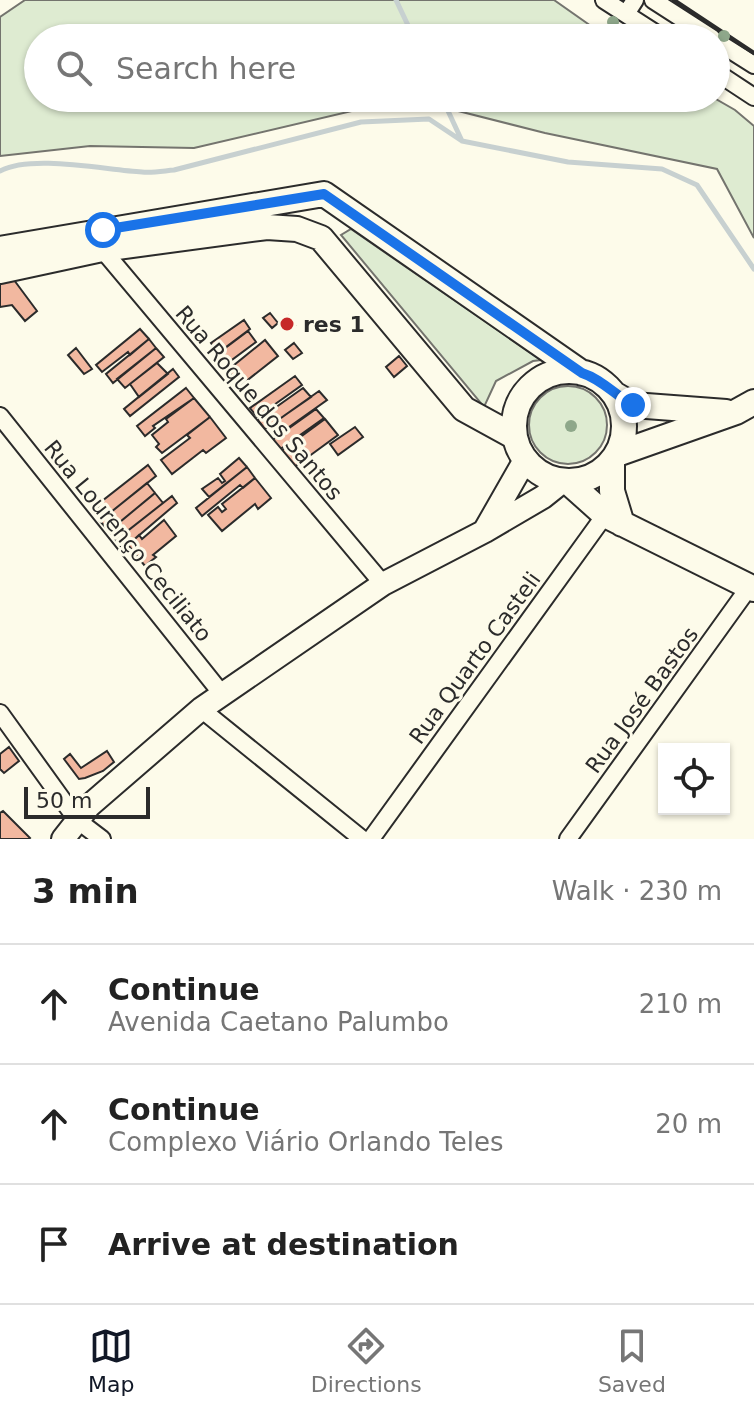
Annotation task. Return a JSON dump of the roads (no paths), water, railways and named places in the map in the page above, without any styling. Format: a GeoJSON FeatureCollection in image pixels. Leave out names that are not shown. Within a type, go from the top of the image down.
{"type":"FeatureCollection","features":[{"type":"Feature","properties":{"kind":"main road"},"geometry":{"type":"LineString","coordinates":[[0,249],[324,194],[633,405],[745,407]]}},
{"type":"Feature","properties":{"kind":"main road"},"geometry":{"type":"LineString","coordinates":[[0,271],[102,249],[267,227],[297,229],[321,238],[464,409],[515,437]]}},
{"type":"Feature","properties":{"kind":"main road"},"geometry":{"type":"LineString","coordinates":[[582,373],[567,371],[548,375],[532,385],[520,400],[514,418],[515,437],[525,460],[548,477],[565,481],[583,479],[599,472],[615,458],[745,407]]}},
{"type":"Feature","properties":{"kind":"main road"},"geometry":{"type":"LineString","coordinates":[[614,394],[624,423],[623,439],[615,458],[612,491],[614,515]]}},
{"type":"Feature","properties":{"kind":"main road"},"geometry":{"type":"LineString","coordinates":[[485,531],[525,460]]}},
{"type":"Feature","properties":{"kind":"main road"},"geometry":{"type":"LineString","coordinates":[[565,481],[614,515],[752,588]]}},
{"type":"Feature","properties":{"kind":"main road"},"geometry":{"type":"LineString","coordinates":[[63,839],[89,806],[222,694],[383,584],[485,531],[565,481]]}},
{"type":"Feature","properties":{"kind":"street"},"geometry":{"type":"LineString","coordinates":[[604,0],[631,7],[649,24]]}},
{"type":"Feature","properties":{"kind":"street"},"geometry":{"type":"LineString","coordinates":[[653,0],[691,24]]}},
{"type":"Feature","properties":{"kind":"street"},"geometry":{"type":"LineString","coordinates":[[730,49],[754,65]]}},
{"type":"Feature","properties":{"kind":"street"},"geometry":{"type":"LineString","coordinates":[[730,81],[754,97]]}},
{"type":"Feature","properties":{"kind":"street","name":"Rua Roque dos Santos"},"geometry":{"type":"LineString","coordinates":[[102,249],[383,584]]}},
{"type":"Feature","properties":{"kind":"street","name":"Rua Lourenço Ceciliato"},"geometry":{"type":"LineString","coordinates":[[0,416],[222,694]]}},
{"type":"Feature","properties":{"kind":"street","name":"Rua Quarto Casteli"},"geometry":{"type":"LineString","coordinates":[[371,839],[614,515]]}},
{"type":"Feature","properties":{"kind":"street","name":"Rua José Bastos"},"geometry":{"type":"LineString","coordinates":[[568,839],[752,588]]}},
{"type":"Feature","properties":{"kind":"street"},"geometry":{"type":"LineString","coordinates":[[201,709],[362,839]]}},
{"type":"Feature","properties":{"kind":"street"},"geometry":{"type":"LineString","coordinates":[[0,713],[77,820],[102,839]]}},
{"type":"Feature","properties":{"kind":"waterway"},"geometry":{"type":"LineString","coordinates":[[396,0],[407,24]]}},
{"type":"Feature","properties":{"kind":"waterway"},"geometry":{"type":"LineString","coordinates":[[449,112],[462,141]]}},
{"type":"Feature","properties":{"kind":"waterway"},"geometry":{"type":"LineString","coordinates":[[0,171],[14,166],[49,163],[146,172],[174,170],[361,122],[429,119],[462,141],[568,162],[662,169],[697,185],[754,269]]}},
{"type":"Feature","properties":{"kind":"place","name":"res 1"},"geometry":{"type":"Point","coordinates":[287,324]}}]}
